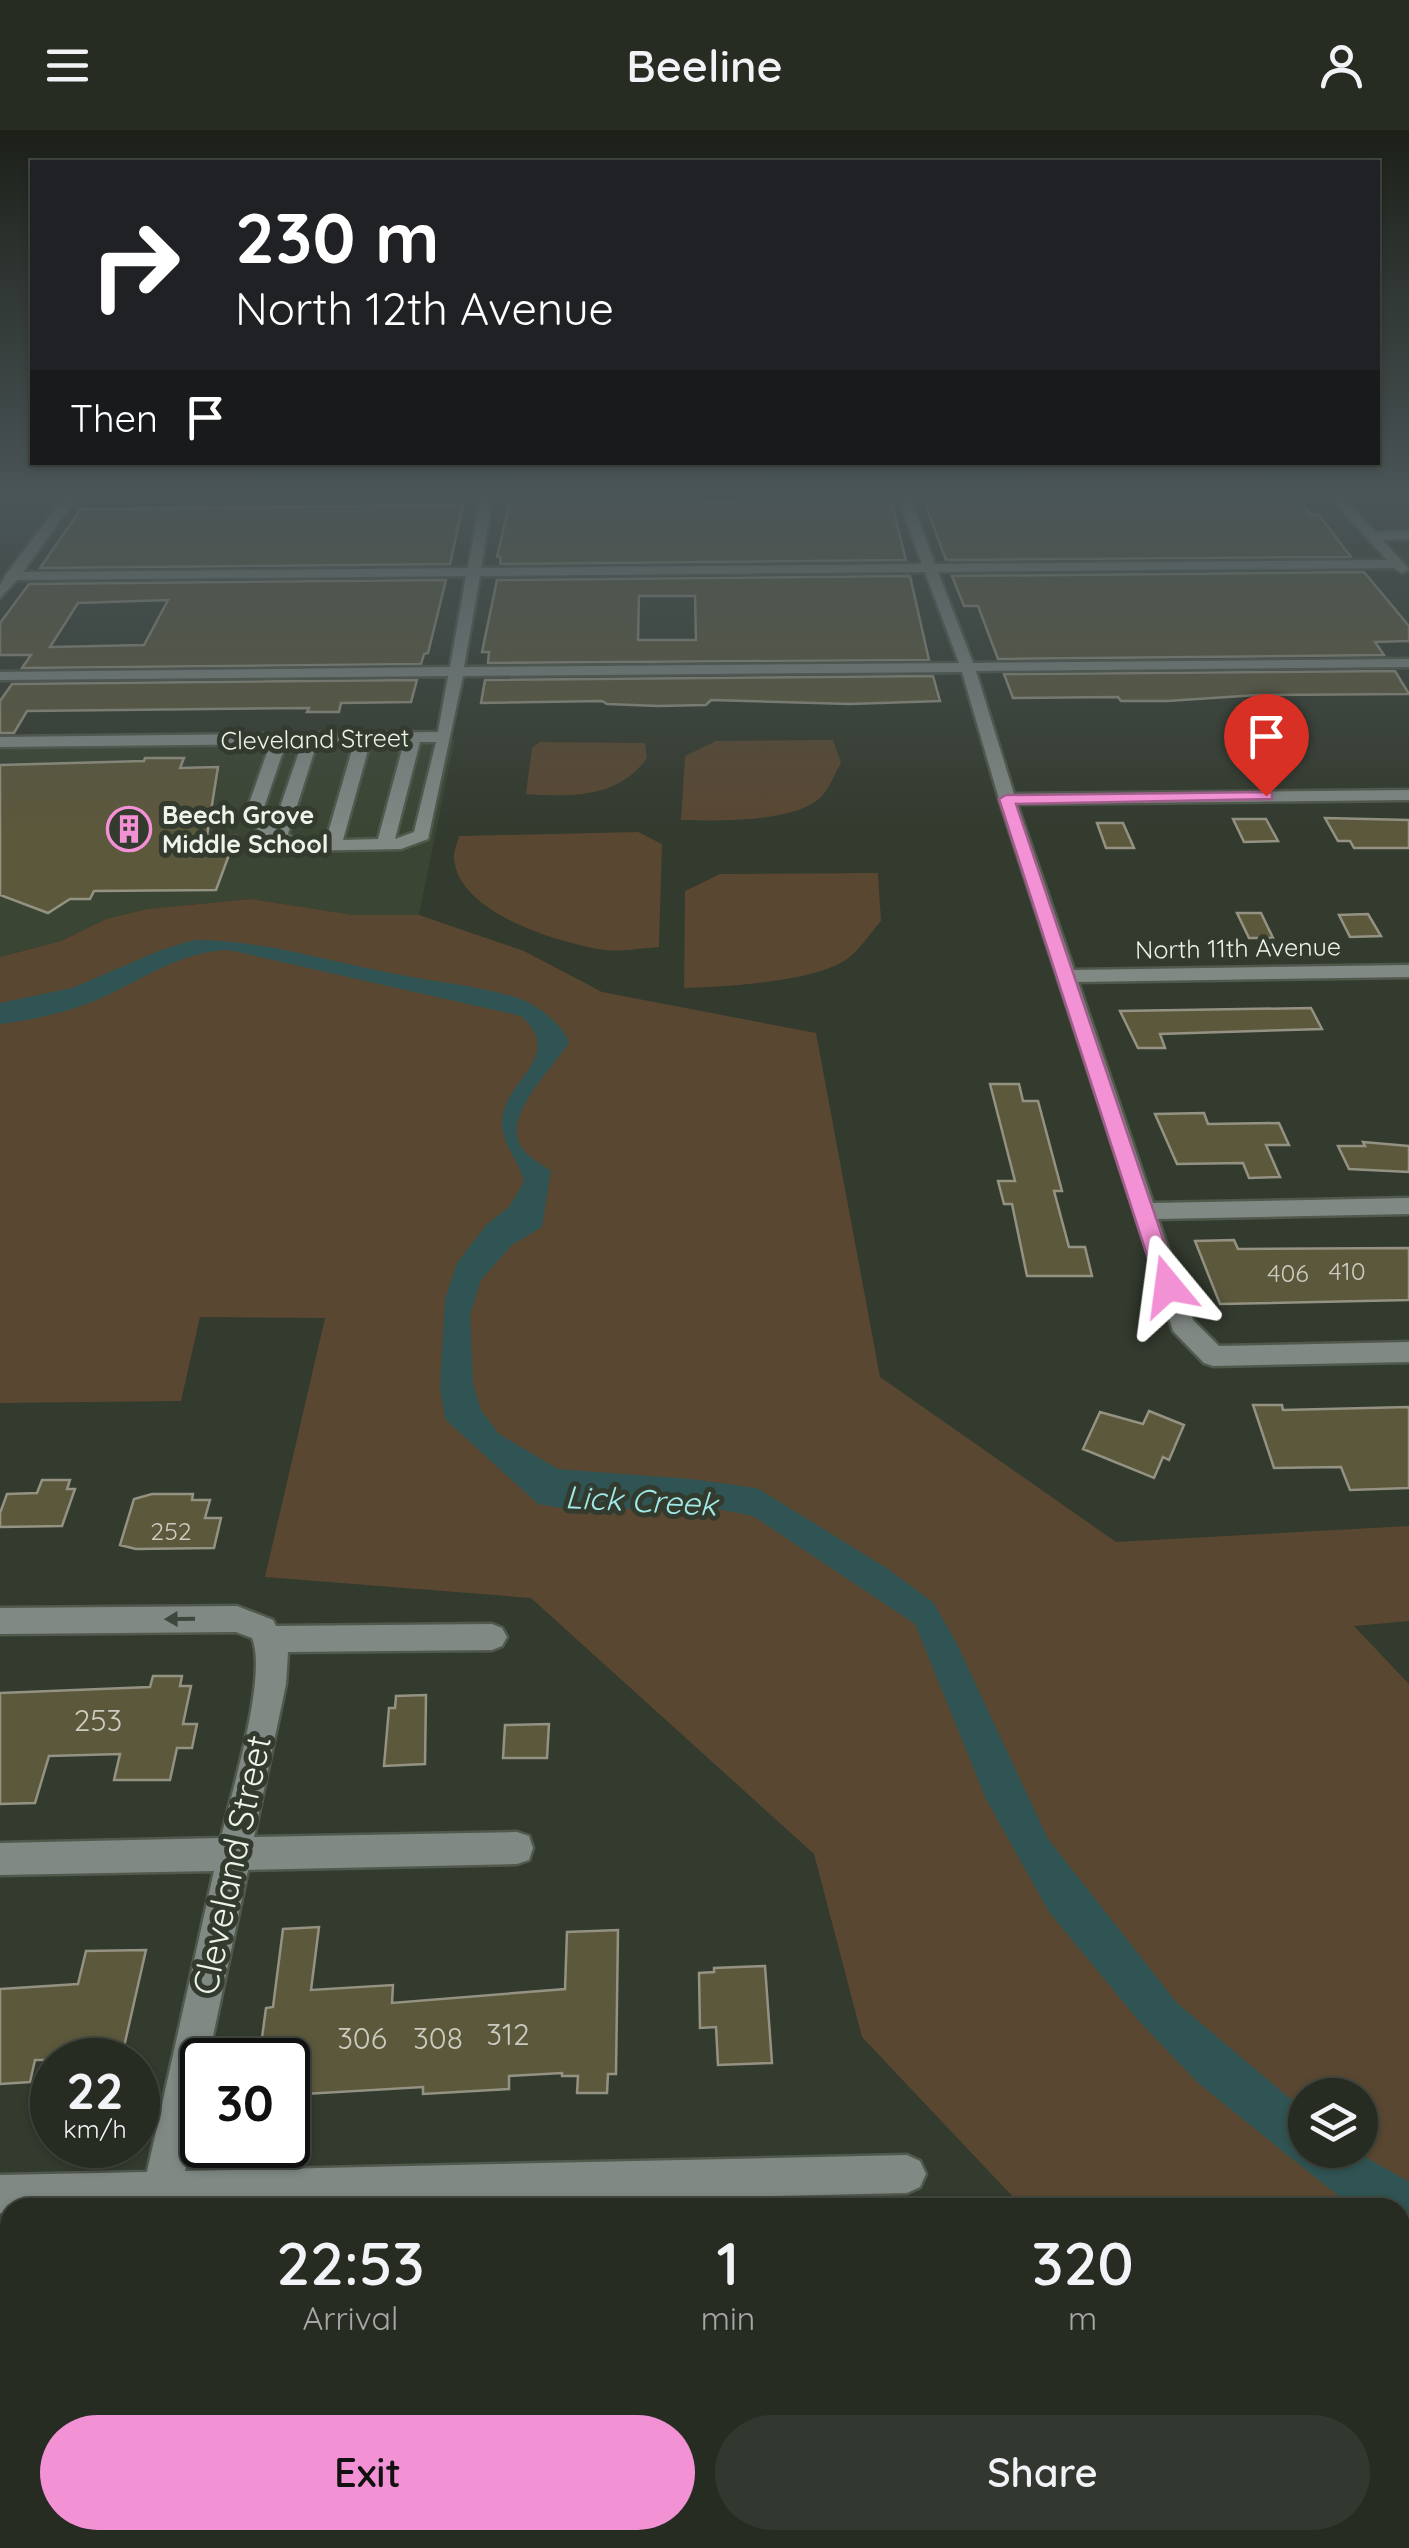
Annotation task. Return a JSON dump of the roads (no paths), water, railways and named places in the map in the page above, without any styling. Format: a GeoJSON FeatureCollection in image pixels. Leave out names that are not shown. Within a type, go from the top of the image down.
{"type":"FeatureCollection","features":[{"type":"Feature","properties":{"kind":"street","name":"Cleveland Street"},"geometry":{"type":"LineString","coordinates":[[0,742],[444,737],[467,608]]}},
{"type":"Feature","properties":{"kind":"street"},"geometry":{"type":"LineString","coordinates":[[945,608],[1182,1324],[1213,1356],[1409,1352]]}},
{"type":"Feature","properties":{"kind":"street"},"geometry":{"type":"LineString","coordinates":[[0,676],[1409,663]]}},
{"type":"Feature","properties":{"kind":"street"},"geometry":{"type":"LineString","coordinates":[[385,844],[413,737]]}},
{"type":"Feature","properties":{"kind":"street"},"geometry":{"type":"LineString","coordinates":[[280,740],[252,818],[294,846],[333,846],[401,844],[422,835],[444,737]]}},
{"type":"Feature","properties":{"kind":"street"},"geometry":{"type":"LineString","coordinates":[[333,846],[363,738]]}},
{"type":"Feature","properties":{"kind":"street"},"geometry":{"type":"LineString","coordinates":[[278,837],[311,739]]}},
{"type":"Feature","properties":{"kind":"street"},"geometry":{"type":"LineString","coordinates":[[1006,799],[1409,795]]}},
{"type":"Feature","properties":{"kind":"street","name":"North 11th Avenue"},"geometry":{"type":"LineString","coordinates":[[1067,976],[1409,971]]}},
{"type":"Feature","properties":{"kind":"street"},"geometry":{"type":"LineString","coordinates":[[1146,1211],[1409,1206]]}},
{"type":"Feature","properties":{"kind":"street"},"geometry":{"type":"LineString","coordinates":[[0,1621],[237,1619],[256,1624],[270,1639],[492,1636]]}},
{"type":"Feature","properties":{"kind":"street","name":"Cleveland Street"},"geometry":{"type":"LineString","coordinates":[[160,2198],[274,1670],[270,1639]]}},
{"type":"Feature","properties":{"kind":"street"},"geometry":{"type":"LineString","coordinates":[[0,1859],[517,1848]]}},
{"type":"Feature","properties":{"kind":"street"},"geometry":{"type":"LineString","coordinates":[[190,2198],[907,2174]]}},
{"type":"Feature","properties":{"kind":"street"},"geometry":{"type":"LineString","coordinates":[[0,2194],[128,2198]]}},
{"type":"Feature","properties":{"kind":"water","name":"Lick Creek"},"geometry":{"type":"Polygon","coordinates":[[[193,940],[220,941],[491,991],[533,1005],[559,1026],[569,1043],[530,1096],[517,1126],[525,1152],[551,1171],[542,1227],[512,1245],[481,1280],[470,1315],[473,1384],[481,1410],[499,1434],[558,1469],[757,1488],[885,1567],[933,1602],[956,1642],[1048,1839],[1177,2003],[1288,2097],[1288,2155],[1198,2083],[1138,2020],[1049,1912],[986,1799],[915,1624],[753,1516],[707,1507],[572,1510],[538,1504],[445,1419],[440,1387],[445,1299],[457,1263],[486,1225],[509,1207],[524,1182],[504,1137],[502,1122],[505,1107],[529,1069],[538,1044],[521,1016],[229,950],[178,961],[75,1008],[0,1024],[0,1003],[72,988],[161,950],[193,940]]]}},
{"type":"Feature","properties":{"kind":"water","name":"Lick Creek"},"geometry":{"type":"Polygon","coordinates":[[[1378,2164],[1409,2182],[1409,2198],[1343,2198],[1304,2168],[1378,2168],[1378,2164]]]}},
{"type":"Feature","properties":{"kind":"place","name":"Beech Grove Middle School"},"geometry":{"type":"Point","coordinates":[129,829]}}]}
